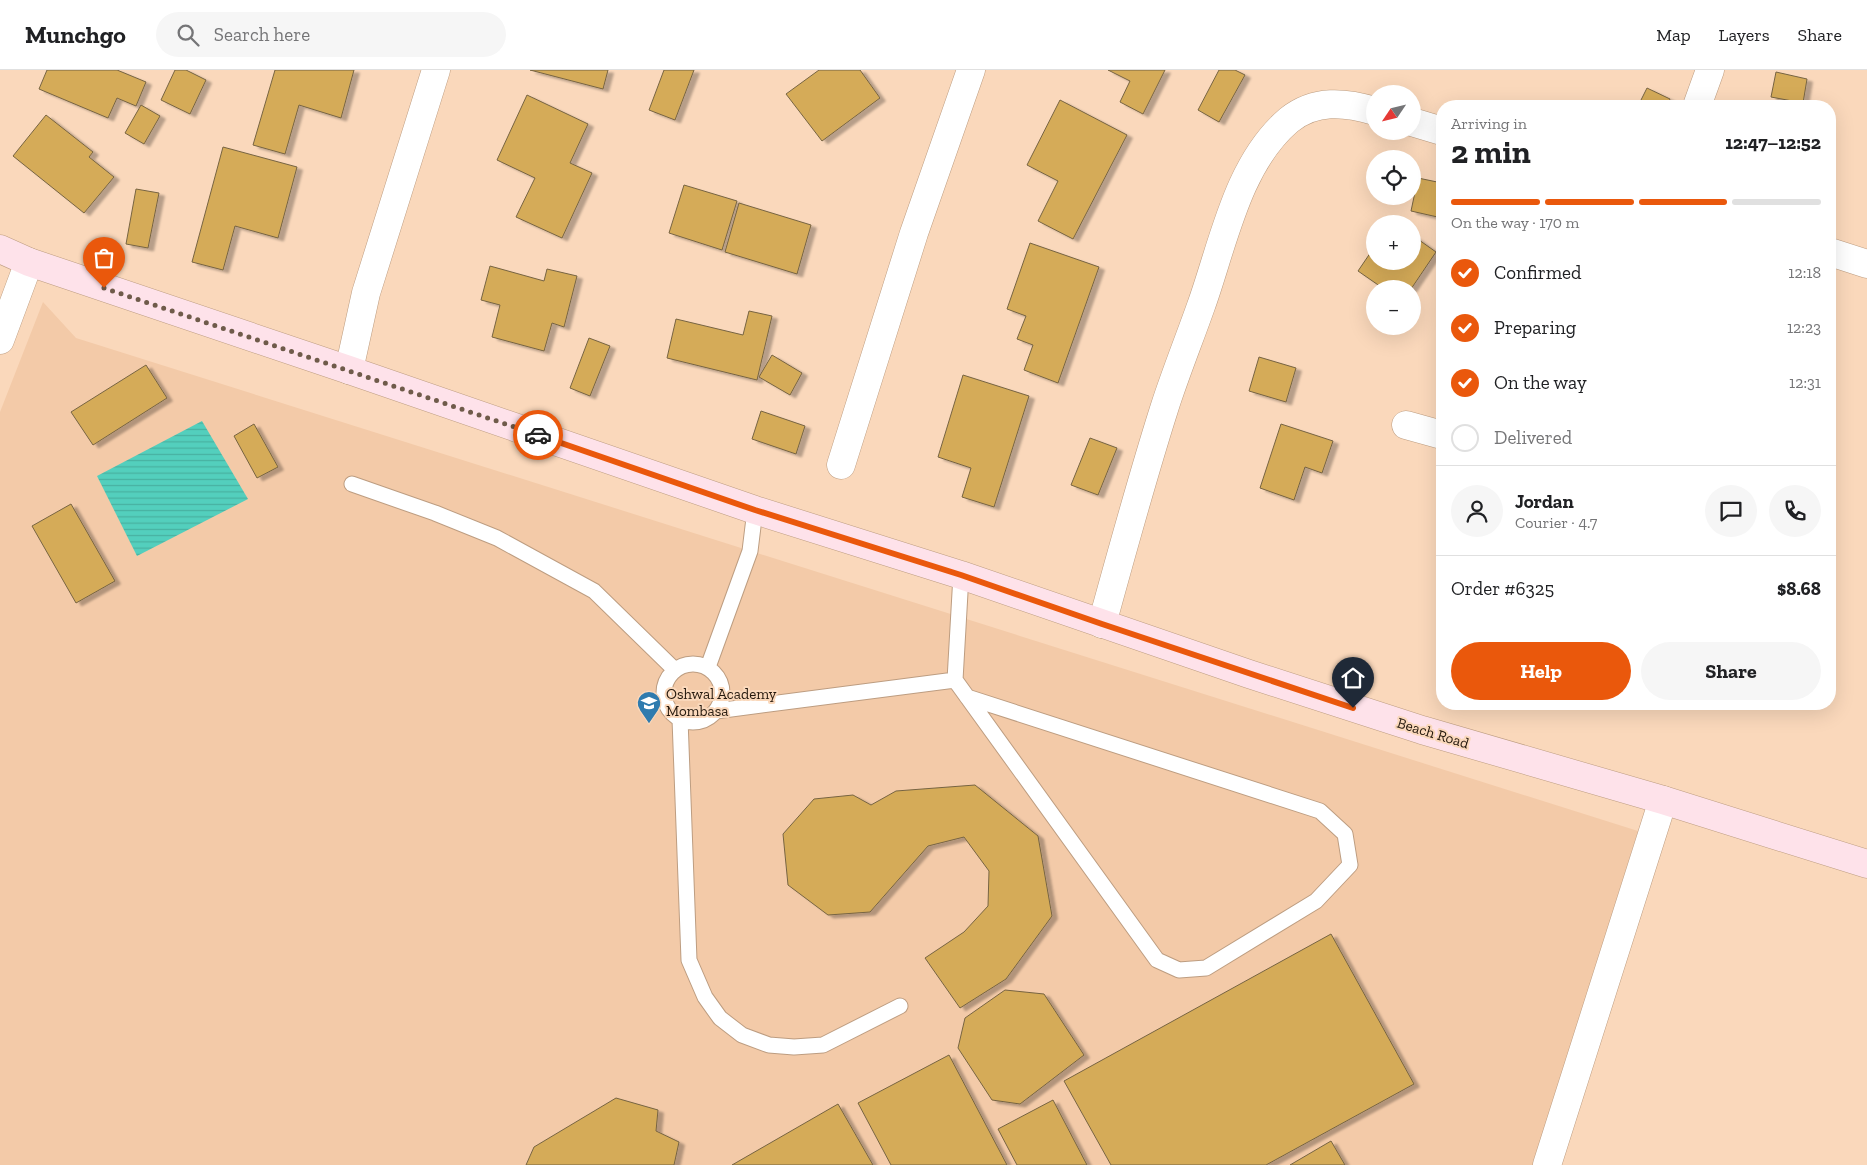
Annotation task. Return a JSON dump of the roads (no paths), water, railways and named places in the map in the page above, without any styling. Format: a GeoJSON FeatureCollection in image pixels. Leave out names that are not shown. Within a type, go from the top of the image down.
{"type":"FeatureCollection","features":[{"type":"Feature","properties":{"kind":"main road","name":"Beach Road"},"geometry":{"type":"LineString","coordinates":[[0,249],[29,262],[755,510],[961,575],[1102,624],[1422,730],[1663,800],[1867,864]]}},
{"type":"Feature","properties":{"kind":"street"},"geometry":{"type":"LineString","coordinates":[[349,370],[366,293],[436,70]]}},
{"type":"Feature","properties":{"kind":"street"},"geometry":{"type":"LineString","coordinates":[[841,465],[914,233],[971,70]]}},
{"type":"Feature","properties":{"kind":"street"},"geometry":{"type":"LineString","coordinates":[[1699,100],[1710,70]]}},
{"type":"Feature","properties":{"kind":"street"},"geometry":{"type":"LineString","coordinates":[[1102,624],[1128,528],[1165,405],[1202,304],[1225,232],[1252,164],[1261,149],[1290,119],[1326,104],[1353,104],[1366,108]]}},
{"type":"Feature","properties":{"kind":"street"},"geometry":{"type":"LineString","coordinates":[[1421,125],[1436,129]]}},
{"type":"Feature","properties":{"kind":"street"},"geometry":{"type":"LineString","coordinates":[[1836,254],[1867,264]]}},
{"type":"Feature","properties":{"kind":"street"},"geometry":{"type":"LineString","coordinates":[[0,340],[29,262]]}},
{"type":"Feature","properties":{"kind":"street"},"geometry":{"type":"LineString","coordinates":[[1406,425],[1436,433]]}},
{"type":"Feature","properties":{"kind":"street"},"geometry":{"type":"LineString","coordinates":[[1547,1165],[1663,800]]}},
{"type":"Feature","properties":{"kind":"lane"},"geometry":{"type":"LineString","coordinates":[[352,484],[435,513],[497,538],[594,591],[674,669]]}},
{"type":"Feature","properties":{"kind":"lane"},"geometry":{"type":"LineString","coordinates":[[708,666],[750,551],[755,510]]}},
{"type":"Feature","properties":{"kind":"lane"},"geometry":{"type":"LineString","coordinates":[[961,575],[955,680],[1157,960],[1179,970],[1206,968],[1316,901],[1350,865],[1345,834],[1320,812],[967,696]]}},
{"type":"Feature","properties":{"kind":"lane"},"geometry":{"type":"LineString","coordinates":[[690,663],[699,663],[708,666],[715,673],[723,692],[721,702],[709,718],[700,722],[690,722],[672,714],[663,696],[664,685],[674,669],[690,663]]}},
{"type":"Feature","properties":{"kind":"lane"},"geometry":{"type":"LineString","coordinates":[[716,711],[955,680]]}},
{"type":"Feature","properties":{"kind":"lane"},"geometry":{"type":"LineString","coordinates":[[680,719],[689,960],[705,997],[720,1018],[742,1035],[769,1045],[824,1045],[900,1006]]}},
{"type":"Feature","properties":{"kind":"water"},"geometry":{"type":"Polygon","coordinates":[[[202,421],[248,499],[137,556],[97,476],[202,421]]]}},
{"type":"Feature","properties":{"kind":"place","name":"Oshwal Academy Mombasa"},"geometry":{"type":"Point","coordinates":[649,724]}}]}
